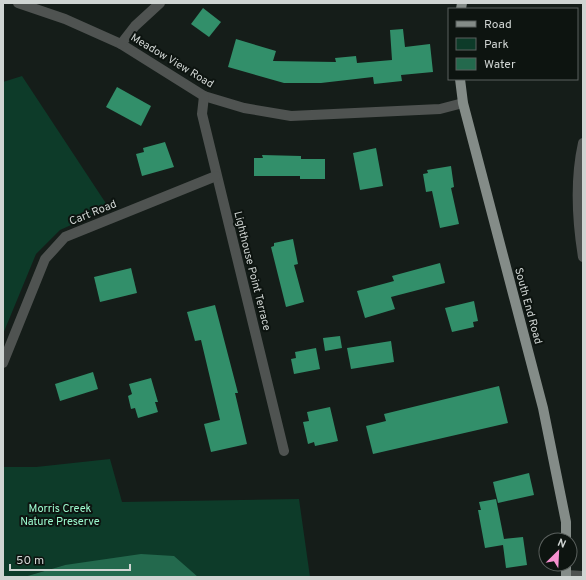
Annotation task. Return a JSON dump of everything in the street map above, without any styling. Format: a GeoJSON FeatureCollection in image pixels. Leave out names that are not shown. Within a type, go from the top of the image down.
{"type":"FeatureCollection","features":[{"type":"Feature","properties":{"kind":"main road","name":"South End Road"},"geometry":{"type":"LineString","coordinates":[[460,80],[463,103],[543,408],[566,522],[566,532]]}},
{"type":"Feature","properties":{"kind":"street","name":"Meadow View Road"},"geometry":{"type":"LineString","coordinates":[[18,3],[65,19],[121,44],[204,96],[244,108],[291,116],[440,109],[463,103]]}},
{"type":"Feature","properties":{"kind":"street"},"geometry":{"type":"LineString","coordinates":[[121,44],[135,26],[160,3]]}},
{"type":"Feature","properties":{"kind":"street","name":"Lighthouse Point Terrace"},"geometry":{"type":"LineString","coordinates":[[204,96],[202,114],[284,451]]}},
{"type":"Feature","properties":{"kind":"street"},"geometry":{"type":"LineString","coordinates":[[583,143],[578,164],[579,233],[583,257]]}},
{"type":"Feature","properties":{"kind":"street","name":"Cart Road"},"geometry":{"type":"LineString","coordinates":[[3,363],[45,259],[65,237],[216,176]]}},
{"type":"Feature","properties":{"kind":"street"},"geometry":{"type":"LineString","coordinates":[[566,576],[583,576]]}},
{"type":"Feature","properties":{"kind":"green space"},"geometry":{"type":"Polygon","coordinates":[[[22,76],[109,208],[60,230],[36,254],[3,334],[3,82],[22,76]]]}},
{"type":"Feature","properties":{"kind":"green space","name":"Morris Creek Nature Preserve"},"geometry":{"type":"Polygon","coordinates":[[[110,459],[122,502],[299,499],[310,577],[198,577],[187,569],[65,565],[24,577],[3,577],[3,467],[36,467],[110,459]]]}},
{"type":"Feature","properties":{"kind":"water"},"geometry":{"type":"Polygon","coordinates":[[[141,554],[174,556],[198,577],[24,577],[65,565],[141,554]]]}},
{"type":"Feature","properties":{"kind":"building"},"geometry":{"type":"Polygon","coordinates":[[[203,8],[221,22],[209,37],[191,24],[203,8]]]}},
{"type":"Feature","properties":{"kind":"building"},"geometry":{"type":"Polygon","coordinates":[[[403,29],[405,47],[430,44],[433,72],[401,75],[402,81],[374,84],[373,77],[321,83],[284,83],[228,67],[236,39],[276,51],[273,61],[336,62],[335,58],[356,56],[357,63],[392,60],[390,30],[403,29]]]}},
{"type":"Feature","properties":{"kind":"building"},"geometry":{"type":"Polygon","coordinates":[[[117,87],[151,106],[141,126],[106,107],[117,87]]]}},
{"type":"Feature","properties":{"kind":"building"},"geometry":{"type":"Polygon","coordinates":[[[165,142],[174,167],[142,176],[136,154],[144,152],[143,148],[165,142]]]}},
{"type":"Feature","properties":{"kind":"building"},"geometry":{"type":"Polygon","coordinates":[[[376,148],[383,186],[360,190],[353,153],[376,148]]]}},
{"type":"Feature","properties":{"kind":"building"},"geometry":{"type":"Polygon","coordinates":[[[262,155],[301,156],[301,159],[325,159],[325,179],[300,179],[300,176],[254,176],[254,158],[263,158],[262,155]]]}},
{"type":"Feature","properties":{"kind":"building"},"geometry":{"type":"Polygon","coordinates":[[[451,166],[454,187],[451,188],[459,224],[440,228],[432,191],[426,192],[423,174],[428,173],[427,170],[451,166]]]}},
{"type":"Feature","properties":{"kind":"building"},"geometry":{"type":"Polygon","coordinates":[[[293,239],[298,264],[294,265],[304,302],[286,307],[271,247],[274,246],[274,243],[293,239]]]}},
{"type":"Feature","properties":{"kind":"building"},"geometry":{"type":"Polygon","coordinates":[[[440,263],[445,283],[391,297],[395,309],[365,318],[357,291],[394,281],[392,276],[440,263]]]}},
{"type":"Feature","properties":{"kind":"building"},"geometry":{"type":"Polygon","coordinates":[[[131,268],[137,293],[100,302],[94,277],[131,268]]]}},
{"type":"Feature","properties":{"kind":"building"},"geometry":{"type":"Polygon","coordinates":[[[474,301],[478,321],[473,322],[474,327],[452,332],[445,308],[474,301]]]}},
{"type":"Feature","properties":{"kind":"building"},"geometry":{"type":"Polygon","coordinates":[[[215,305],[238,393],[235,393],[247,444],[211,452],[204,424],[220,420],[201,340],[195,341],[187,312],[215,305]]]}},
{"type":"Feature","properties":{"kind":"building"},"geometry":{"type":"Polygon","coordinates":[[[340,336],[342,348],[325,351],[323,338],[340,336]]]}},
{"type":"Feature","properties":{"kind":"building"},"geometry":{"type":"Polygon","coordinates":[[[391,341],[394,362],[351,369],[347,348],[391,341]]]}},
{"type":"Feature","properties":{"kind":"building"},"geometry":{"type":"Polygon","coordinates":[[[316,348],[320,369],[294,374],[291,359],[296,358],[295,352],[316,348]]]}},
{"type":"Feature","properties":{"kind":"building"},"geometry":{"type":"Polygon","coordinates":[[[93,372],[98,389],[60,401],[55,384],[93,372]]]}},
{"type":"Feature","properties":{"kind":"building"},"geometry":{"type":"Polygon","coordinates":[[[151,378],[158,402],[155,402],[158,412],[138,418],[135,408],[131,409],[128,396],[132,394],[129,384],[151,378]]]}},
{"type":"Feature","properties":{"kind":"building"},"geometry":{"type":"Polygon","coordinates":[[[499,386],[508,423],[373,454],[366,426],[386,421],[384,414],[499,386]]]}},
{"type":"Feature","properties":{"kind":"building"},"geometry":{"type":"Polygon","coordinates":[[[330,407],[338,441],[315,446],[314,442],[308,444],[303,422],[309,421],[307,412],[330,407]]]}},
{"type":"Feature","properties":{"kind":"building"},"geometry":{"type":"Polygon","coordinates":[[[529,473],[534,495],[498,503],[493,482],[529,473]]]}},
{"type":"Feature","properties":{"kind":"building"},"geometry":{"type":"Polygon","coordinates":[[[496,499],[504,539],[523,537],[527,565],[506,568],[503,545],[485,548],[478,510],[481,510],[479,502],[496,499]]]}}]}
